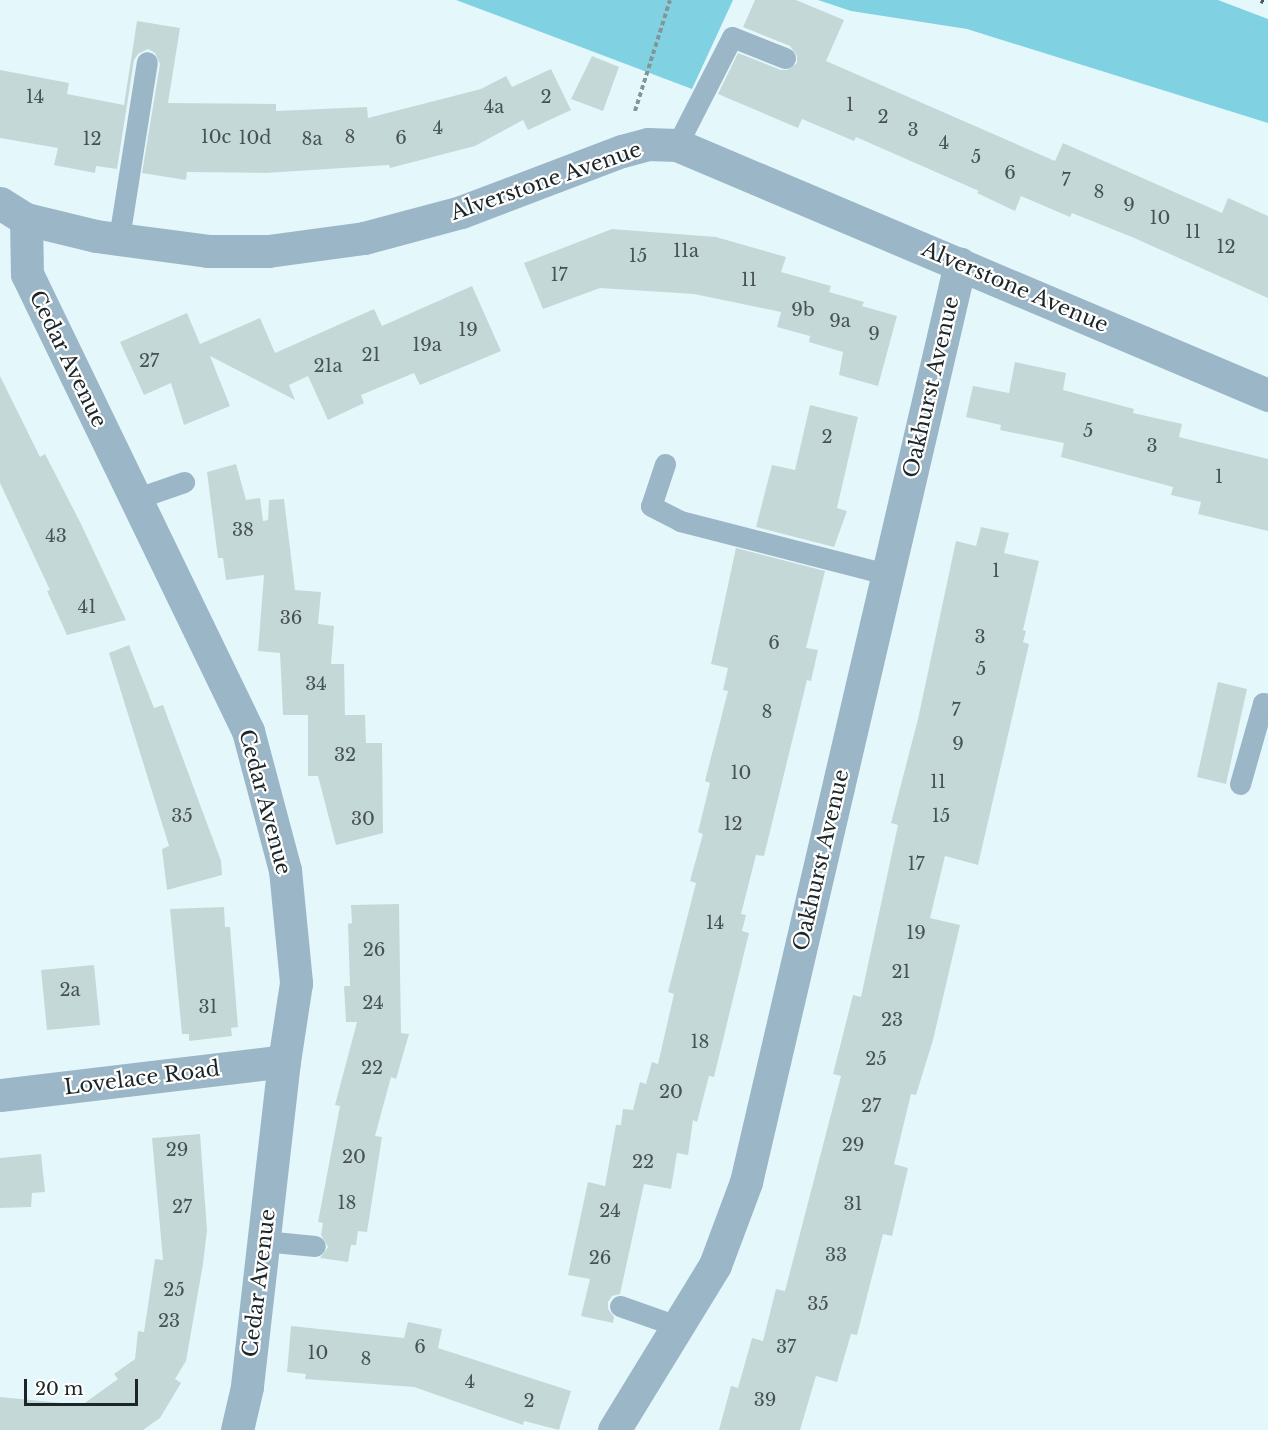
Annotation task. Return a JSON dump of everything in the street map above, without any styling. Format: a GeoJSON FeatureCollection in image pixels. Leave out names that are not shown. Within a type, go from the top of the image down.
{"type":"FeatureCollection","features":[{"type":"Feature","properties":{"kind":"street","name":"Alverstone Avenue"},"geometry":{"type":"LineString","coordinates":[[13,211],[119,238],[208,251],[268,251],[364,238],[461,213],[622,151],[648,144],[677,145],[1268,395]]}},
{"type":"Feature","properties":{"kind":"street","name":"Cedar Avenue"},"geometry":{"type":"LineString","coordinates":[[13,211],[27,274],[248,731],[285,870],[296,983],[247,1387],[237,1430]]}},
{"type":"Feature","properties":{"kind":"street","name":"Oakhurst Avenue"},"geometry":{"type":"LineString","coordinates":[[614,1430],[714,1265],[746,1182],[960,264]]}},
{"type":"Feature","properties":{"kind":"street","name":"Lovelace Road"},"geometry":{"type":"LineString","coordinates":[[0,1095],[285,1061]]}},
{"type":"Feature","properties":{"kind":"lane"},"geometry":{"type":"LineString","coordinates":[[677,145],[732,37],[785,58]]}},
{"type":"Feature","properties":{"kind":"lane"},"geometry":{"type":"LineString","coordinates":[[119,238],[147,62]]}},
{"type":"Feature","properties":{"kind":"lane"},"geometry":{"type":"LineString","coordinates":[[665,464],[651,506],[680,521],[887,574]]}},
{"type":"Feature","properties":{"kind":"lane"},"geometry":{"type":"LineString","coordinates":[[135,499],[184,482]]}},
{"type":"Feature","properties":{"kind":"lane"},"geometry":{"type":"LineString","coordinates":[[1240,784],[1263,703],[1268,704]]}},
{"type":"Feature","properties":{"kind":"lane"},"geometry":{"type":"LineString","coordinates":[[264,1241],[315,1246]]}},
{"type":"Feature","properties":{"kind":"lane"},"geometry":{"type":"LineString","coordinates":[[620,1306],[677,1326]]}},
{"type":"Feature","properties":{"kind":"path"},"geometry":{"type":"LineString","coordinates":[[622,151],[670,0]]}},
{"type":"Feature","properties":{"kind":"shaded area"},"geometry":{"type":"Polygon","coordinates":[[[456,0],[733,0],[692,89],[456,0]]]}},
{"type":"Feature","properties":{"kind":"shaded area"},"geometry":{"type":"Polygon","coordinates":[[[818,0],[1218,0],[1268,19],[1268,123],[967,29],[851,11],[818,0]]]}},
{"type":"Feature","properties":{"kind":"building"},"geometry":{"type":"Polygon","coordinates":[[[755,0],[796,0],[844,20],[826,61],[1055,161],[1063,143],[1222,213],[1228,198],[1268,216],[1268,298],[1132,237],[1072,213],[1070,217],[1021,196],[1015,211],[977,193],[979,191],[856,137],[854,141],[802,119],[798,128],[718,94],[738,53],[781,70],[787,70],[797,63],[797,56],[790,46],[743,27],[755,0]]]}},
{"type":"Feature","properties":{"kind":"building"},"geometry":{"type":"Polygon","coordinates":[[[137,21],[180,28],[168,103],[276,104],[276,111],[367,107],[368,118],[481,89],[506,76],[512,87],[551,69],[571,110],[528,130],[523,120],[475,146],[390,168],[389,165],[266,173],[187,172],[186,180],[142,173],[160,64],[155,53],[148,49],[138,54],[134,60],[117,169],[96,166],[95,173],[54,165],[58,148],[0,138],[0,70],[69,83],[67,94],[124,105],[137,21]]]}},
{"type":"Feature","properties":{"kind":"building"},"geometry":{"type":"Polygon","coordinates":[[[592,56],[619,67],[603,111],[571,99],[592,56]]]}},
{"type":"Feature","properties":{"kind":"building"},"geometry":{"type":"Polygon","coordinates":[[[612,229],[716,237],[786,257],[781,272],[831,286],[829,292],[864,302],[862,306],[897,316],[878,386],[839,375],[843,352],[809,342],[810,336],[777,327],[781,312],[694,294],[600,288],[543,309],[524,263],[612,229]]]}},
{"type":"Feature","properties":{"kind":"building"},"geometry":{"type":"Polygon","coordinates":[[[472,286],[501,351],[420,385],[414,373],[361,395],[364,403],[328,420],[308,376],[289,385],[295,400],[210,356],[230,406],[184,425],[171,383],[144,395],[120,342],[187,313],[200,344],[260,318],[275,353],[374,309],[382,326],[472,286]]]}},
{"type":"Feature","properties":{"kind":"building"},"geometry":{"type":"Polygon","coordinates":[[[1015,362],[1066,373],[1063,390],[1134,409],[1133,413],[1182,424],[1179,437],[1268,459],[1268,531],[1198,514],[1201,502],[1171,495],[1173,487],[1061,457],[1064,443],[1000,430],[1001,425],[966,417],[973,386],[1009,393],[1015,362]]]}},
{"type":"Feature","properties":{"kind":"building"},"geometry":{"type":"Polygon","coordinates":[[[0,376],[40,457],[45,454],[126,620],[67,635],[47,591],[50,590],[0,483],[0,376]]]}},
{"type":"Feature","properties":{"kind":"building"},"geometry":{"type":"Polygon","coordinates":[[[810,405],[858,417],[837,508],[847,511],[834,547],[756,527],[772,465],[795,470],[810,405]]]}},
{"type":"Feature","properties":{"kind":"building"},"geometry":{"type":"Polygon","coordinates":[[[236,464],[246,500],[260,498],[263,521],[268,520],[269,500],[284,499],[295,590],[321,592],[318,624],[334,626],[331,664],[344,664],[345,715],[365,715],[366,743],[382,743],[383,833],[336,845],[318,776],[308,776],[308,715],[283,715],[280,653],[258,651],[264,575],[226,580],[223,558],[218,558],[207,472],[236,464]]]}},
{"type":"Feature","properties":{"kind":"building"},"geometry":{"type":"Polygon","coordinates":[[[981,527],[1009,533],[1004,553],[1039,561],[1023,630],[1026,631],[1023,642],[1029,644],[978,865],[945,856],[930,918],[960,925],[933,1040],[916,1095],[911,1094],[894,1164],[908,1168],[892,1236],[883,1234],[857,1335],[851,1334],[837,1382],[816,1376],[800,1430],[719,1430],[731,1386],[738,1388],[752,1338],[763,1341],[776,1289],[785,1291],[841,1076],[833,1074],[853,995],[861,997],[898,825],[891,823],[918,719],[956,541],[976,546],[981,527]]]}},
{"type":"Feature","properties":{"kind":"building"},"geometry":{"type":"Polygon","coordinates":[[[736,548],[825,571],[806,648],[818,650],[811,681],[807,680],[764,856],[756,855],[741,914],[746,915],[742,931],[749,933],[714,1077],[709,1076],[697,1122],[693,1120],[688,1155],[677,1153],[671,1189],[644,1184],[620,1294],[612,1296],[608,1302],[608,1309],[614,1317],[613,1323],[581,1316],[590,1279],[568,1275],[588,1182],[605,1186],[616,1125],[621,1125],[623,1109],[633,1110],[640,1082],[646,1084],[652,1062],[658,1064],[674,994],[668,992],[696,883],[690,881],[703,834],[698,832],[710,783],[705,781],[728,691],[723,690],[728,668],[711,664],[736,548]]]}},
{"type":"Feature","properties":{"kind":"building"},"geometry":{"type":"Polygon","coordinates":[[[129,645],[154,708],[163,705],[221,861],[222,875],[167,890],[162,849],[169,846],[109,653],[129,645]]]}},
{"type":"Feature","properties":{"kind":"building"},"geometry":{"type":"Polygon","coordinates":[[[1218,682],[1247,689],[1226,784],[1197,777],[1218,682]]]}},
{"type":"Feature","properties":{"kind":"building"},"geometry":{"type":"Polygon","coordinates":[[[399,904],[401,1033],[409,1034],[396,1079],[391,1077],[375,1136],[382,1137],[367,1232],[358,1231],[356,1245],[351,1245],[348,1262],[320,1258],[328,1247],[321,1235],[323,1223],[318,1222],[340,1106],[335,1105],[357,1022],[346,1022],[344,986],[350,986],[348,924],[352,923],[351,905],[399,904]]]}},
{"type":"Feature","properties":{"kind":"building"},"geometry":{"type":"Polygon","coordinates":[[[224,907],[225,927],[230,927],[238,1027],[231,1028],[232,1036],[189,1041],[189,1034],[182,1034],[170,909],[224,907]]]}},
{"type":"Feature","properties":{"kind":"building"},"geometry":{"type":"Polygon","coordinates":[[[94,965],[100,1025],[47,1030],[41,970],[94,965]]]}},
{"type":"Feature","properties":{"kind":"building"},"geometry":{"type":"Polygon","coordinates":[[[200,1134],[207,1230],[203,1264],[186,1361],[175,1379],[181,1383],[160,1418],[143,1430],[0,1430],[0,1397],[82,1405],[118,1379],[114,1374],[135,1359],[138,1331],[144,1332],[155,1259],[163,1260],[152,1138],[200,1134]]]}},
{"type":"Feature","properties":{"kind":"building"},"geometry":{"type":"Polygon","coordinates":[[[41,1154],[45,1192],[32,1193],[31,1207],[0,1208],[0,1158],[41,1154]]]}},
{"type":"Feature","properties":{"kind":"building"},"geometry":{"type":"Polygon","coordinates":[[[408,1322],[442,1329],[438,1348],[571,1391],[559,1430],[524,1421],[523,1425],[414,1387],[305,1379],[306,1374],[287,1372],[291,1326],[404,1338],[408,1322]]]}},
{"type":"Feature","properties":{"kind":"railway"},"geometry":{"type":"LineString","coordinates":[[1261,0],[1268,3]]}}]}
